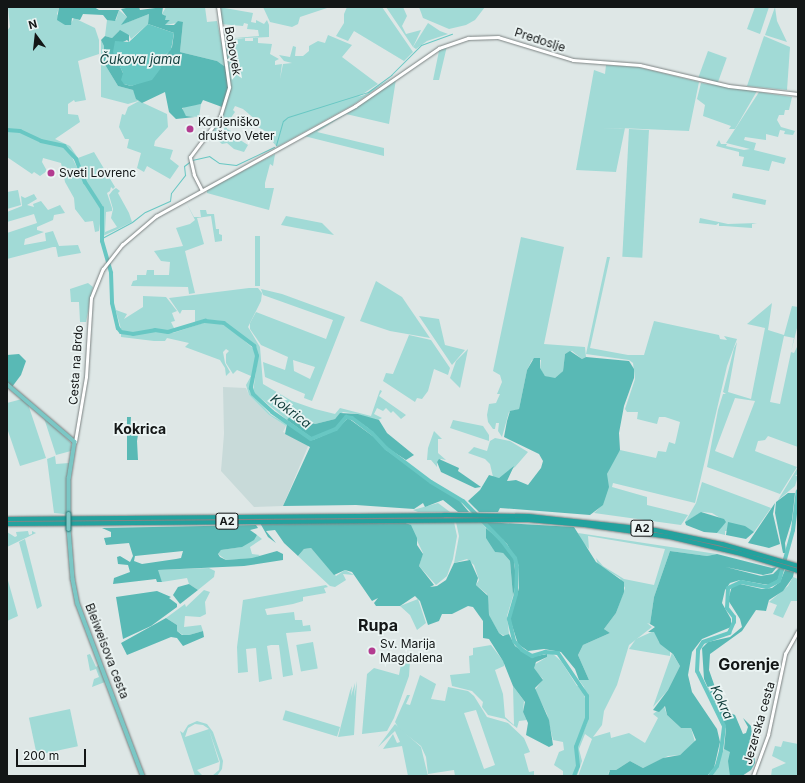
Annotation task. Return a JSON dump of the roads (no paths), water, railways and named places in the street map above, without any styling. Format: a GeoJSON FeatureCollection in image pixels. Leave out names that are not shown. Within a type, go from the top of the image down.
{"type":"FeatureCollection","features":[{"type":"Feature","properties":{"kind":"highway","name":"A2"},"geometry":{"type":"LineString","coordinates":[[7,519],[444,514],[503,515],[636,527],[722,544],[796,568]]}},
{"type":"Feature","properties":{"kind":"highway","name":"A2"},"geometry":{"type":"LineString","coordinates":[[7,524],[447,519],[506,520],[585,525],[638,532],[723,548],[777,562]]}},
{"type":"Feature","properties":{"kind":"main road"},"geometry":{"type":"LineString","coordinates":[[7,384],[75,442]]}},
{"type":"Feature","properties":{"kind":"main road","name":"Bleiweisova cesta"},"geometry":{"type":"LineString","coordinates":[[75,442],[69,478],[68,514],[73,579],[78,604],[143,776]]}},
{"type":"Feature","properties":{"kind":"street","name":"Bobovek"},"geometry":{"type":"LineString","coordinates":[[202,191],[190,158],[213,128],[228,95],[228,70],[220,36],[218,7]]}},
{"type":"Feature","properties":{"kind":"street","name":"Predoslje"},"geometry":{"type":"LineString","coordinates":[[202,191],[355,106],[436,49],[468,38],[498,37],[574,60],[640,65],[729,86],[798,94]]}},
{"type":"Feature","properties":{"kind":"street","name":"Cesta na Brdo"},"geometry":{"type":"LineString","coordinates":[[75,442],[83,400],[89,308],[94,289],[106,266],[126,239],[148,221],[202,191]]}},
{"type":"Feature","properties":{"kind":"street","name":"Jezerska cesta"},"geometry":{"type":"LineString","coordinates":[[753,776],[768,735],[785,654],[798,631]]}},
{"type":"Feature","properties":{"kind":"water","name":"Čukova jama"},"geometry":{"type":"Polygon","coordinates":[[[148,24],[174,33],[171,50],[164,56],[164,59],[159,64],[161,68],[152,80],[131,86],[124,84],[121,80],[123,73],[113,52],[115,41],[129,42],[148,24]]]}},
{"type":"Feature","properties":{"kind":"waterway"},"geometry":{"type":"LineString","coordinates":[[276,145],[283,121],[288,117],[368,92],[391,75],[421,45],[452,34]]}},
{"type":"Feature","properties":{"kind":"waterway","name":"Kokrica"},"geometry":{"type":"LineString","coordinates":[[7,130],[20,131],[41,141],[64,146],[76,159],[85,182],[102,208],[102,241],[111,273],[112,303],[118,328],[121,332],[133,334],[155,330],[168,332],[205,321],[224,323],[254,346],[257,356],[251,388],[253,394],[272,412],[311,439],[336,429],[346,417],[352,418],[372,433],[386,448],[431,482],[463,501],[502,541],[515,558],[517,567],[516,594],[509,619],[514,641],[522,650],[532,656],[545,652],[558,653],[587,696],[587,718],[576,747],[578,766],[574,776]]}},
{"type":"Feature","properties":{"kind":"waterway"},"geometry":{"type":"LineString","coordinates":[[102,238],[132,222],[145,212],[170,201],[171,193],[185,175],[184,166],[192,160],[209,156],[219,163],[236,165],[274,147]]}},
{"type":"Feature","properties":{"kind":"waterway","name":"Kokra"},"geometry":{"type":"LineString","coordinates":[[710,776],[717,766],[721,751],[724,726],[697,671],[698,650],[703,642],[729,633],[734,622],[734,617],[727,608],[728,588],[741,582],[767,587],[779,581],[793,530],[798,491]]}},
{"type":"Feature","properties":{"kind":"place","name":"Konjeniško društvo Veter"},"geometry":{"type":"Point","coordinates":[190,129]}},
{"type":"Feature","properties":{"kind":"place","name":"Sveti Lovrenc"},"geometry":{"type":"Point","coordinates":[51,173]}},
{"type":"Feature","properties":{"kind":"place","name":"Sv. Marija Magdalena"},"geometry":{"type":"Point","coordinates":[372,651]}},
{"type":"Feature","properties":{"kind":"district","name":"Kokrica"},"geometry":{"type":"Point","coordinates":[140,429]}},
{"type":"Feature","properties":{"kind":"district","name":"Rupa"},"geometry":{"type":"Point","coordinates":[378,625]}},
{"type":"Feature","properties":{"kind":"district","name":"Gorenje"},"geometry":{"type":"Point","coordinates":[749,664]}}]}
